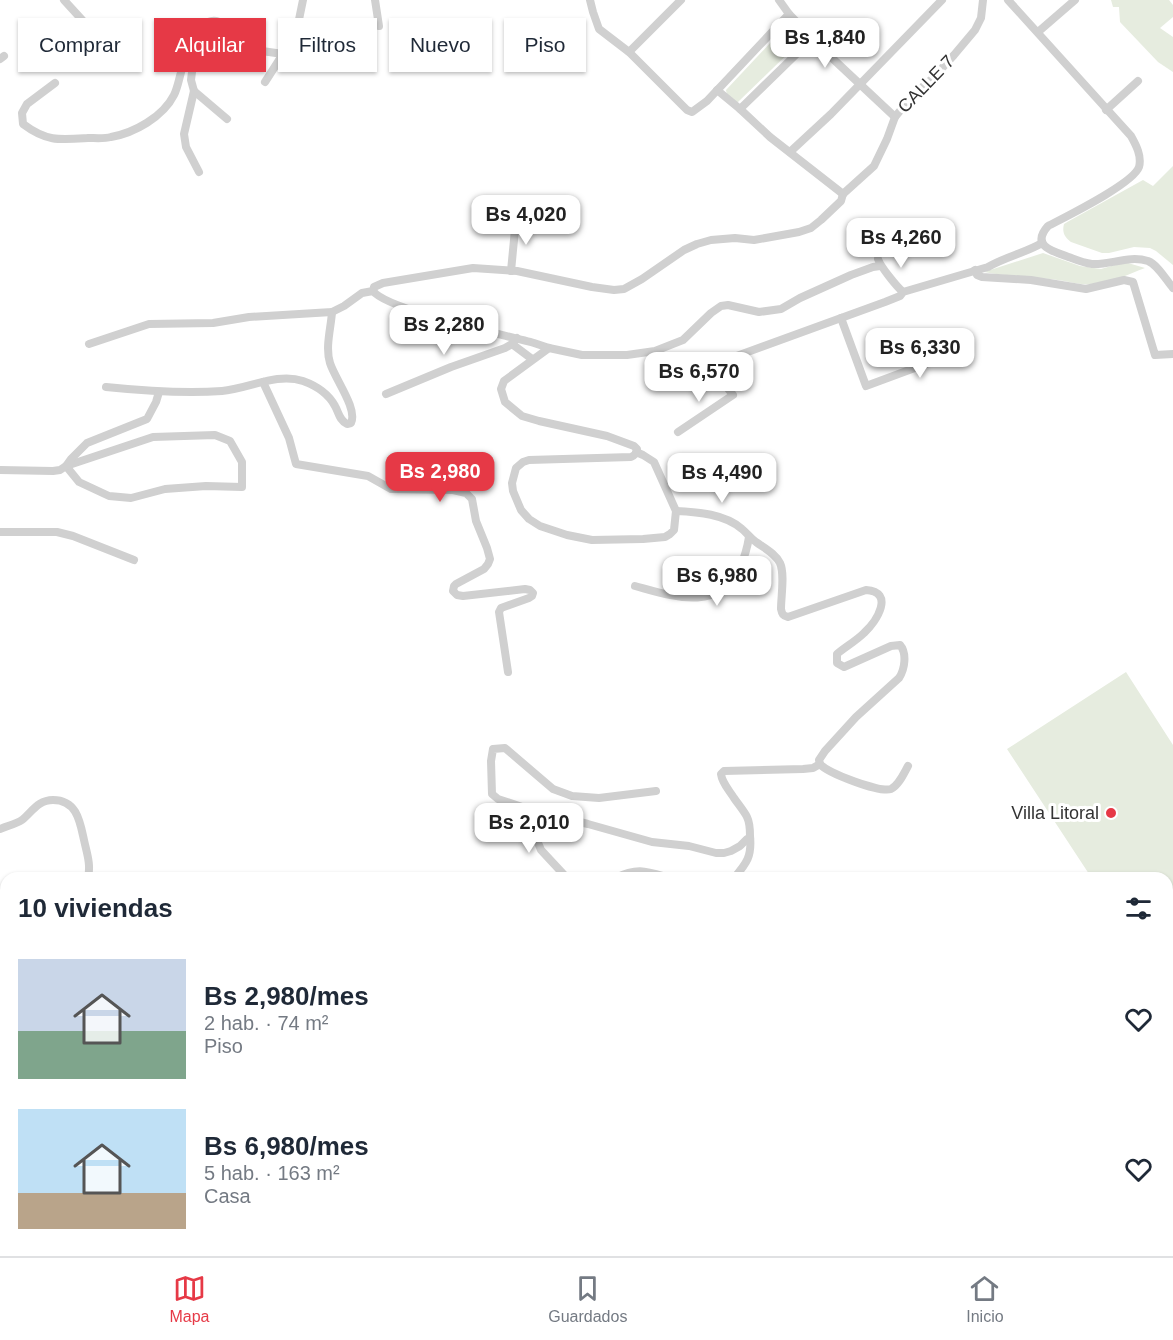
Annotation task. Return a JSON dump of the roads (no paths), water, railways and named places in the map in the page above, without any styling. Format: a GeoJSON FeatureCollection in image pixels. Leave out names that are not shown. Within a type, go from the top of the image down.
{"type":"FeatureCollection","features":[{"type":"Feature","properties":{"kind":"street"},"geometry":{"type":"LineString","coordinates":[[64,0],[80,18]]}},
{"type":"Feature","properties":{"kind":"street"},"geometry":{"type":"LineString","coordinates":[[299,18],[303,0]]}},
{"type":"Feature","properties":{"kind":"street"},"geometry":{"type":"LineString","coordinates":[[375,0],[380,26]]}},
{"type":"Feature","properties":{"kind":"street"},"geometry":{"type":"LineString","coordinates":[[590,0],[599,29],[629,52],[687,110],[692,112],[717,90],[789,14]]}},
{"type":"Feature","properties":{"kind":"street"},"geometry":{"type":"LineString","coordinates":[[629,52],[681,0]]}},
{"type":"Feature","properties":{"kind":"street"},"geometry":{"type":"LineString","coordinates":[[779,0],[789,14],[895,117]]}},
{"type":"Feature","properties":{"kind":"street"},"geometry":{"type":"LineString","coordinates":[[790,152],[860,85],[942,0]]}},
{"type":"Feature","properties":{"kind":"street","name":"CALLE 7"},"geometry":{"type":"LineString","coordinates":[[332,312],[362,293],[373,291],[374,287],[383,283],[473,268],[511,271],[592,287],[624,289],[697,244],[735,238],[754,240],[811,228],[874,166],[895,117],[975,30],[981,18],[983,0]]}},
{"type":"Feature","properties":{"kind":"street"},"geometry":{"type":"LineString","coordinates":[[1008,0],[1131,136],[1137,146],[1139,157],[1139,166],[1135,174],[1103,196],[1048,226],[1042,234],[1042,243],[1046,249],[1091,264],[1124,260],[1147,261],[1172,284]]}},
{"type":"Feature","properties":{"kind":"street"},"geometry":{"type":"LineString","coordinates":[[1038,32],[1075,0]]}},
{"type":"Feature","properties":{"kind":"street"},"geometry":{"type":"LineString","coordinates":[[740,109],[813,38]]}},
{"type":"Feature","properties":{"kind":"street"},"geometry":{"type":"LineString","coordinates":[[265,82],[278,62]]}},
{"type":"Feature","properties":{"kind":"street"},"geometry":{"type":"LineString","coordinates":[[55,83],[27,104],[22,113],[23,124],[36,133],[54,140],[111,137],[131,131],[161,112],[173,98],[181,72]]}},
{"type":"Feature","properties":{"kind":"street"},"geometry":{"type":"LineString","coordinates":[[192,72],[191,80],[194,91],[184,134],[186,147],[199,172]]}},
{"type":"Feature","properties":{"kind":"street"},"geometry":{"type":"LineString","coordinates":[[1106,110],[1138,81]]}},
{"type":"Feature","properties":{"kind":"street"},"geometry":{"type":"LineString","coordinates":[[717,90],[770,137],[843,194]]}},
{"type":"Feature","properties":{"kind":"street"},"geometry":{"type":"LineString","coordinates":[[194,91],[227,119]]}},
{"type":"Feature","properties":{"kind":"street"},"geometry":{"type":"LineString","coordinates":[[511,271],[516,219]]}},
{"type":"Feature","properties":{"kind":"street"},"geometry":{"type":"LineString","coordinates":[[678,432],[733,395],[716,373],[715,369],[718,364],[900,296],[903,292],[975,270],[1025,252],[1042,243]]}},
{"type":"Feature","properties":{"kind":"street"},"geometry":{"type":"LineString","coordinates":[[373,291],[390,302],[515,341],[582,355],[600,356],[655,351],[683,340],[721,306],[728,305],[759,312],[780,309],[873,267],[879,262],[903,292]]}},
{"type":"Feature","properties":{"kind":"street"},"geometry":{"type":"LineString","coordinates":[[975,270],[977,275],[982,277],[1031,280],[1086,289],[1129,280],[1133,282],[1155,355],[1173,354]]}},
{"type":"Feature","properties":{"kind":"street"},"geometry":{"type":"LineString","coordinates":[[89,344],[149,324],[213,322],[249,317],[332,312],[328,349],[330,362],[350,405],[353,419],[347,424],[341,421],[335,406],[317,386],[292,378],[223,391],[159,393],[106,387]]}},
{"type":"Feature","properties":{"kind":"street"},"geometry":{"type":"LineString","coordinates":[[842,318],[866,386],[966,349]]}},
{"type":"Feature","properties":{"kind":"street"},"geometry":{"type":"LineString","coordinates":[[515,341],[532,359]]}},
{"type":"Feature","properties":{"kind":"street"},"geometry":{"type":"LineString","coordinates":[[386,394],[505,348],[515,341]]}},
{"type":"Feature","properties":{"kind":"street"},"geometry":{"type":"LineString","coordinates":[[549,348],[509,377],[502,385],[501,393],[505,402],[522,416],[539,422],[607,436],[634,446],[637,449],[636,453]]}},
{"type":"Feature","properties":{"kind":"street"},"geometry":{"type":"LineString","coordinates":[[263,382],[289,438],[296,464],[368,476],[391,489],[453,490],[466,493],[472,499],[476,521],[490,559],[484,569],[456,584],[453,591],[463,596],[525,589],[533,593],[532,597],[500,609],[499,612],[508,672]]}},
{"type":"Feature","properties":{"kind":"street"},"geometry":{"type":"LineString","coordinates":[[66,466],[87,443],[147,419],[159,393]]}},
{"type":"Feature","properties":{"kind":"street"},"geometry":{"type":"LineString","coordinates":[[0,470],[60,470],[66,466],[153,437],[215,435],[230,441],[242,462],[242,487],[206,486],[165,489],[131,498],[109,496],[79,482],[66,466]]}},
{"type":"Feature","properties":{"kind":"street"},"geometry":{"type":"LineString","coordinates":[[636,453],[654,462],[676,511],[674,530],[665,537],[592,540],[567,535],[529,519],[521,510],[513,491],[513,474],[523,462],[631,457],[636,453]]}},
{"type":"Feature","properties":{"kind":"street"},"geometry":{"type":"LineString","coordinates":[[676,511],[692,511],[722,517],[742,529],[748,537],[775,555],[782,570],[780,609],[785,616],[866,590],[874,591],[880,596],[882,605],[878,615],[864,633],[837,654],[837,663],[844,667],[891,646],[900,645],[903,648],[904,669],[899,678],[856,717],[819,760],[827,770],[882,790],[896,785],[908,766]]}},
{"type":"Feature","properties":{"kind":"street"},"geometry":{"type":"LineString","coordinates":[[0,532],[57,532],[74,536],[134,560]]}},
{"type":"Feature","properties":{"kind":"street"},"geometry":{"type":"LineString","coordinates":[[635,586],[688,598],[718,593],[737,574],[747,553],[748,537]]}},
{"type":"Feature","properties":{"kind":"street"},"geometry":{"type":"LineString","coordinates":[[656,791],[599,798],[572,796],[553,789],[505,748],[493,749],[492,794],[498,799],[652,842],[689,846],[716,853],[731,851],[750,838]]}},
{"type":"Feature","properties":{"kind":"street"},"geometry":{"type":"LineString","coordinates":[[739,872],[750,856],[749,825],[747,816],[724,784],[721,777],[722,772],[803,769],[813,768],[820,764]]}},
{"type":"Feature","properties":{"kind":"street"},"geometry":{"type":"LineString","coordinates":[[0,829],[20,821],[37,805],[52,800],[67,804],[80,820],[89,872]]}},
{"type":"Feature","properties":{"kind":"street"},"geometry":{"type":"LineString","coordinates":[[531,810],[534,832],[541,850],[561,872]]}},
{"type":"Feature","properties":{"kind":"street"},"geometry":{"type":"LineString","coordinates":[[628,872],[643,872]]}},
{"type":"Feature","properties":{"kind":"place","name":"Villa Litoral"},"geometry":{"type":"Point","coordinates":[1111,813]}}]}
